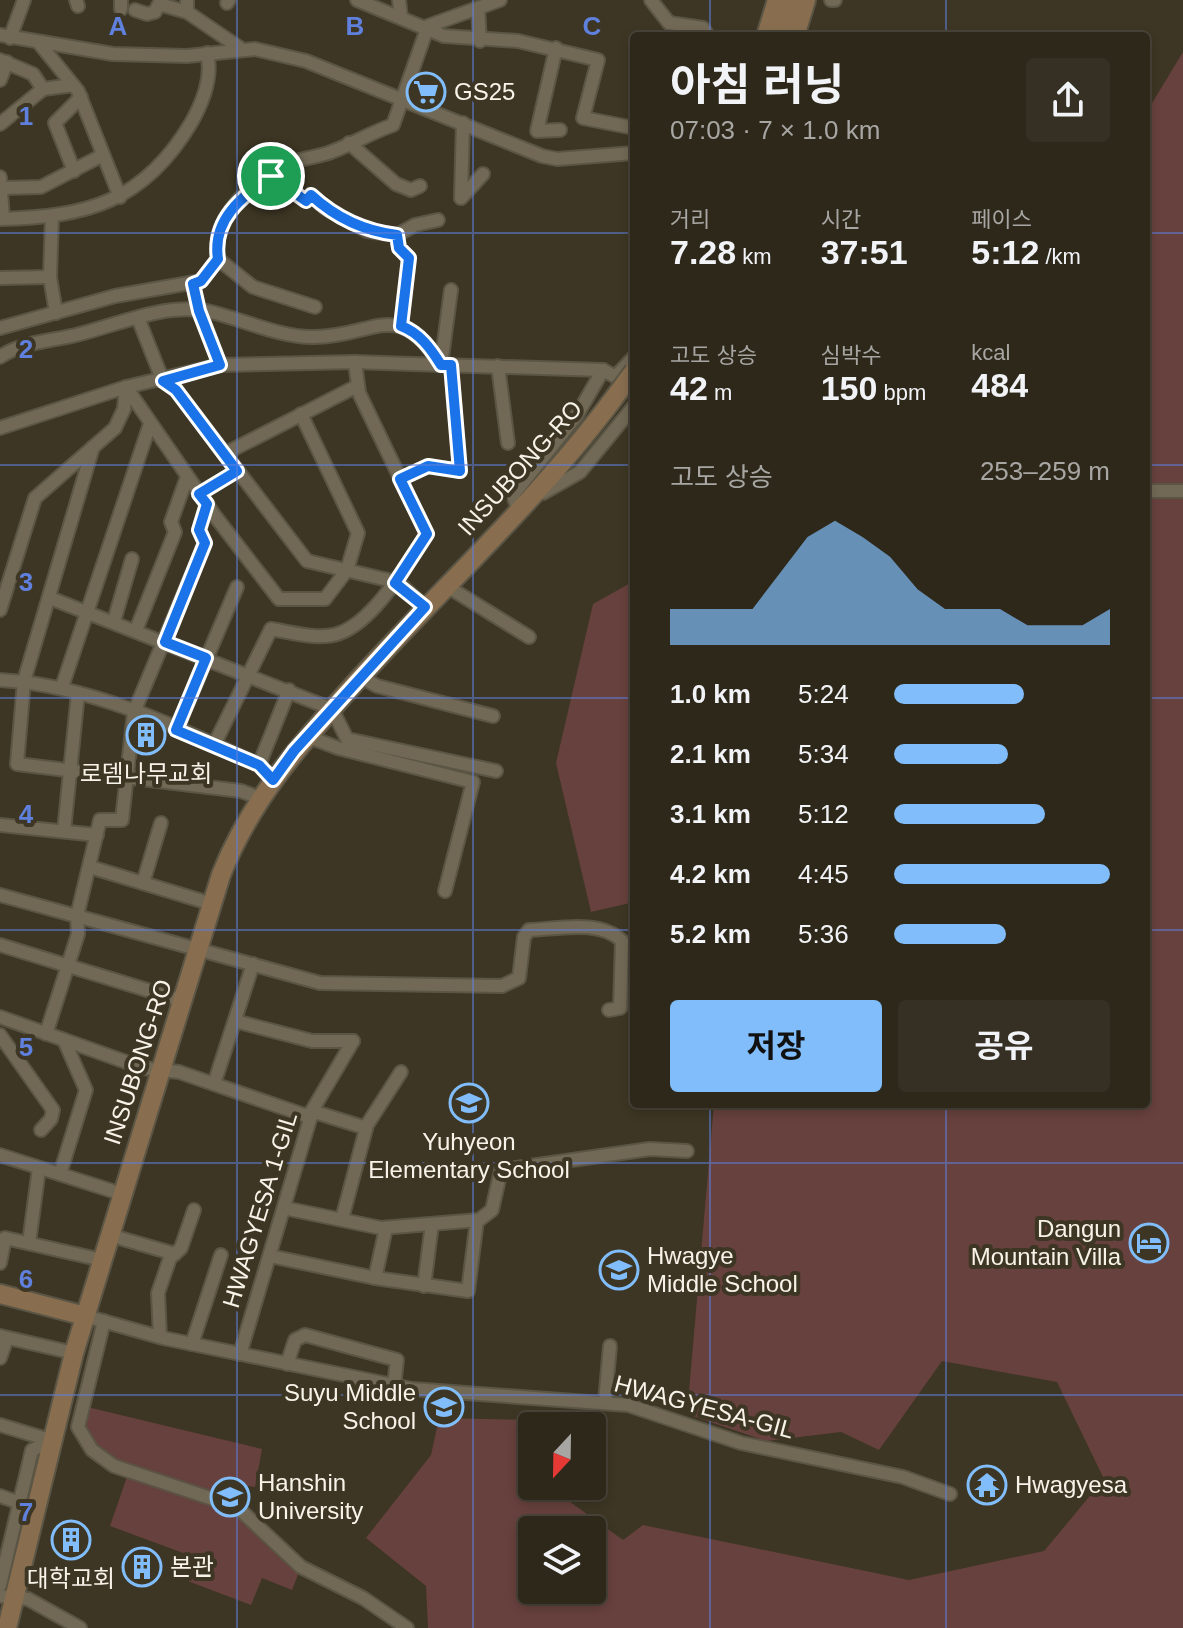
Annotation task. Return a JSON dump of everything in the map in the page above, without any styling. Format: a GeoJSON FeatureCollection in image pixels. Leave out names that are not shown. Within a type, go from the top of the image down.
{"type":"FeatureCollection","features":[{"type":"Feature","properties":{"kind":"main road"},"geometry":{"type":"LineString","coordinates":[[767,32],[777,0]]}},
{"type":"Feature","properties":{"kind":"main road"},"geometry":{"type":"LineString","coordinates":[[781,32],[792,0]]}},
{"type":"Feature","properties":{"kind":"main road"},"geometry":{"type":"LineString","coordinates":[[796,32],[806,0]]}},
{"type":"Feature","properties":{"kind":"main road","name":"INSUBONG-RO"},"geometry":{"type":"LineString","coordinates":[[7,1628],[4,1592],[53,1441],[74,1353],[160,1069],[212,904],[238,833],[273,780],[332,709],[445,585],[551,476],[614,398],[616,372]]}},
{"type":"Feature","properties":{"kind":"main road"},"geometry":{"type":"LineString","coordinates":[[0,1294],[85,1316]]}},
{"type":"Feature","properties":{"kind":"street"},"geometry":{"type":"LineString","coordinates":[[24,0],[5,36],[113,54],[207,53],[240,48],[306,61],[557,159],[630,151]]}},
{"type":"Feature","properties":{"kind":"street"},"geometry":{"type":"LineString","coordinates":[[357,0],[444,36],[480,41],[518,41],[598,60],[583,118],[630,127]]}},
{"type":"Feature","properties":{"kind":"street"},"geometry":{"type":"LineString","coordinates":[[399,0],[401,18]]}},
{"type":"Feature","properties":{"kind":"street"},"geometry":{"type":"LineString","coordinates":[[651,0],[669,23],[703,28],[706,32]]}},
{"type":"Feature","properties":{"kind":"street"},"geometry":{"type":"LineString","coordinates":[[315,307],[253,287],[218,259],[216,245],[222,219],[247,193],[288,164],[393,125],[426,29],[488,3]]}},
{"type":"Feature","properties":{"kind":"street"},"geometry":{"type":"LineString","coordinates":[[480,41],[488,3]]}},
{"type":"Feature","properties":{"kind":"street"},"geometry":{"type":"LineString","coordinates":[[126,6],[147,14],[159,4],[187,6],[240,48]]}},
{"type":"Feature","properties":{"kind":"street"},"geometry":{"type":"LineString","coordinates":[[664,32],[669,23]]}},
{"type":"Feature","properties":{"kind":"street"},"geometry":{"type":"LineString","coordinates":[[39,43],[81,97],[101,156],[120,197]]}},
{"type":"Feature","properties":{"kind":"street"},"geometry":{"type":"LineString","coordinates":[[556,48],[537,131],[560,130]]}},
{"type":"Feature","properties":{"kind":"street"},"geometry":{"type":"LineString","coordinates":[[101,156],[41,187],[1,182],[1,219],[52,217],[85,211],[120,197],[149,176],[183,136],[206,90],[210,65],[207,53]]}},
{"type":"Feature","properties":{"kind":"street"},"geometry":{"type":"LineString","coordinates":[[0,80],[4,61],[33,74],[43,89]]}},
{"type":"Feature","properties":{"kind":"street"},"geometry":{"type":"LineString","coordinates":[[0,124],[43,89],[73,85]]}},
{"type":"Feature","properties":{"kind":"street"},"geometry":{"type":"LineString","coordinates":[[74,171],[55,123],[81,97]]}},
{"type":"Feature","properties":{"kind":"street"},"geometry":{"type":"LineString","coordinates":[[463,123],[461,198],[483,174]]}},
{"type":"Feature","properties":{"kind":"street"},"geometry":{"type":"LineString","coordinates":[[349,143],[396,184],[411,190],[420,186]]}},
{"type":"Feature","properties":{"kind":"street"},"geometry":{"type":"LineString","coordinates":[[271,176],[306,201],[311,195],[325,208],[367,231],[397,235],[415,225],[438,220]]}},
{"type":"Feature","properties":{"kind":"street"},"geometry":{"type":"LineString","coordinates":[[52,217],[50,277],[56,313]]}},
{"type":"Feature","properties":{"kind":"street"},"geometry":{"type":"LineString","coordinates":[[397,235],[399,248],[409,258],[401,326]]}},
{"type":"Feature","properties":{"kind":"street"},"geometry":{"type":"LineString","coordinates":[[0,328],[115,296],[193,284],[201,281],[218,259]]}},
{"type":"Feature","properties":{"kind":"street"},"geometry":{"type":"LineString","coordinates":[[0,278],[50,277]]}},
{"type":"Feature","properties":{"kind":"street"},"geometry":{"type":"LineString","coordinates":[[193,284],[199,311],[220,365]]}},
{"type":"Feature","properties":{"kind":"street"},"geometry":{"type":"LineString","coordinates":[[400,479],[428,466],[460,471],[446,365],[451,290]]}},
{"type":"Feature","properties":{"kind":"street"},"geometry":{"type":"LineString","coordinates":[[0,357],[27,346],[184,309],[313,338],[393,324],[410,330],[446,365]]}},
{"type":"Feature","properties":{"kind":"street"},"geometry":{"type":"LineString","coordinates":[[138,318],[163,381],[176,390],[307,561],[395,583],[425,607]]}},
{"type":"Feature","properties":{"kind":"street"},"geometry":{"type":"LineString","coordinates":[[214,745],[271,629],[318,636],[338,634],[353,625],[395,583],[427,534],[357,386],[355,362]]}},
{"type":"Feature","properties":{"kind":"street"},"geometry":{"type":"LineString","coordinates":[[0,428],[126,387],[163,381],[220,365],[355,362],[616,372]]}},
{"type":"Feature","properties":{"kind":"street"},"geometry":{"type":"LineString","coordinates":[[498,366],[508,443]]}},
{"type":"Feature","properties":{"kind":"street"},"geometry":{"type":"LineString","coordinates":[[616,372],[543,453],[513,495],[518,509],[580,472],[630,411]]}},
{"type":"Feature","properties":{"kind":"street"},"geometry":{"type":"LineString","coordinates":[[224,454],[357,386]]}},
{"type":"Feature","properties":{"kind":"street"},"geometry":{"type":"LineString","coordinates":[[126,387],[187,477],[279,599],[325,599],[347,570],[358,533],[301,414]]}},
{"type":"Feature","properties":{"kind":"street"},"geometry":{"type":"LineString","coordinates":[[0,610],[35,498],[115,428],[124,409],[126,387]]}},
{"type":"Feature","properties":{"kind":"street"},"geometry":{"type":"LineString","coordinates":[[62,687],[150,424]]}},
{"type":"Feature","properties":{"kind":"street"},"geometry":{"type":"LineString","coordinates":[[93,447],[24,681],[17,764],[241,791],[260,798]]}},
{"type":"Feature","properties":{"kind":"street"},"geometry":{"type":"LineString","coordinates":[[46,1034],[78,934],[77,916],[100,820],[122,820],[134,712],[205,543],[199,530],[203,499],[237,471]]}},
{"type":"Feature","properties":{"kind":"street"},"geometry":{"type":"LineString","coordinates":[[136,630],[175,532],[171,522],[187,477]]}},
{"type":"Feature","properties":{"kind":"street"},"geometry":{"type":"LineString","coordinates":[[1150,491],[1183,491]]}},
{"type":"Feature","properties":{"kind":"street"},"geometry":{"type":"LineString","coordinates":[[114,621],[132,559]]}},
{"type":"Feature","properties":{"kind":"street"},"geometry":{"type":"LineString","coordinates":[[445,585],[529,637]]}},
{"type":"Feature","properties":{"kind":"street"},"geometry":{"type":"LineString","coordinates":[[176,730],[237,587]]}},
{"type":"Feature","properties":{"kind":"street"},"geometry":{"type":"LineString","coordinates":[[50,598],[332,709],[347,739],[496,771]]}},
{"type":"Feature","properties":{"kind":"street"},"geometry":{"type":"LineString","coordinates":[[361,677],[377,686],[493,716]]}},
{"type":"Feature","properties":{"kind":"street"},"geometry":{"type":"LineString","coordinates":[[0,680],[62,687],[134,712],[259,765],[273,780]]}},
{"type":"Feature","properties":{"kind":"street"},"geometry":{"type":"LineString","coordinates":[[259,765],[289,690]]}},
{"type":"Feature","properties":{"kind":"street"},"geometry":{"type":"LineString","coordinates":[[64,831],[78,693]]}},
{"type":"Feature","properties":{"kind":"street"},"geometry":{"type":"LineString","coordinates":[[309,737],[338,748],[473,782],[445,891]]}},
{"type":"Feature","properties":{"kind":"street"},"geometry":{"type":"LineString","coordinates":[[143,883],[161,823]]}},
{"type":"Feature","properties":{"kind":"street"},"geometry":{"type":"LineString","coordinates":[[0,825],[97,835]]}},
{"type":"Feature","properties":{"kind":"street"},"geometry":{"type":"LineString","coordinates":[[90,867],[212,904]]}},
{"type":"Feature","properties":{"kind":"street"},"geometry":{"type":"LineString","coordinates":[[0,895],[320,983],[502,986],[519,978],[524,937],[529,930],[580,927],[612,932],[622,941],[628,984],[620,1008],[609,1010]]}},
{"type":"Feature","properties":{"kind":"street"},"geometry":{"type":"LineString","coordinates":[[0,945],[183,1001]]}},
{"type":"Feature","properties":{"kind":"street"},"geometry":{"type":"LineString","coordinates":[[214,1084],[253,964]]}},
{"type":"Feature","properties":{"kind":"street"},"geometry":{"type":"LineString","coordinates":[[41,1130],[51,1119],[53,1110],[0,1034],[5,1019],[143,1068],[160,1069],[366,1128]]}},
{"type":"Feature","properties":{"kind":"street","name":"HWAGYESA 1-GIL"},"geometry":{"type":"LineString","coordinates":[[235,1021],[312,1041],[353,1041],[312,1115],[240,1354]]}},
{"type":"Feature","properties":{"kind":"street"},"geometry":{"type":"LineString","coordinates":[[60,1174],[86,1090],[64,1040]]}},
{"type":"Feature","properties":{"kind":"street"},"geometry":{"type":"LineString","coordinates":[[342,1219],[366,1128],[401,1072]]}},
{"type":"Feature","properties":{"kind":"street"},"geometry":{"type":"LineString","coordinates":[[284,1208],[386,1228],[477,1220],[492,1210],[501,1170],[650,1149],[687,1151]]}},
{"type":"Feature","properties":{"kind":"street"},"geometry":{"type":"LineString","coordinates":[[0,1155],[122,1194]]}},
{"type":"Feature","properties":{"kind":"street"},"geometry":{"type":"LineString","coordinates":[[29,1243],[39,1168]]}},
{"type":"Feature","properties":{"kind":"street"},"geometry":{"type":"LineString","coordinates":[[160,1337],[158,1293],[175,1254],[181,1248],[194,1210]]}},
{"type":"Feature","properties":{"kind":"street"},"geometry":{"type":"LineString","coordinates":[[270,1256],[375,1278],[468,1291],[477,1220]]}},
{"type":"Feature","properties":{"kind":"street"},"geometry":{"type":"LineString","coordinates":[[424,1286],[432,1224]]}},
{"type":"Feature","properties":{"kind":"street"},"geometry":{"type":"LineString","coordinates":[[375,1278],[386,1228]]}},
{"type":"Feature","properties":{"kind":"street"},"geometry":{"type":"LineString","coordinates":[[109,1235],[175,1254]]}},
{"type":"Feature","properties":{"kind":"street"},"geometry":{"type":"LineString","coordinates":[[0,1263],[5,1238],[102,1260]]}},
{"type":"Feature","properties":{"kind":"street"},"geometry":{"type":"LineString","coordinates":[[192,1344],[221,1255]]}},
{"type":"Feature","properties":{"kind":"street","name":"HWAGYESA-GIL"},"geometry":{"type":"LineString","coordinates":[[85,1316],[160,1337],[394,1386],[628,1405],[741,1443],[903,1477],[950,1494]]}},
{"type":"Feature","properties":{"kind":"street"},"geometry":{"type":"LineString","coordinates":[[104,1321],[78,1427],[92,1450],[114,1466],[237,1507],[301,1567],[363,1598],[407,1628]]}},
{"type":"Feature","properties":{"kind":"street"},"geometry":{"type":"LineString","coordinates":[[287,1364],[295,1340],[305,1335],[397,1360],[394,1386]]}},
{"type":"Feature","properties":{"kind":"street"},"geometry":{"type":"LineString","coordinates":[[0,1358],[3,1337],[74,1353]]}},
{"type":"Feature","properties":{"kind":"street"},"geometry":{"type":"LineString","coordinates":[[605,1402],[610,1346]]}},
{"type":"Feature","properties":{"kind":"street"},"geometry":{"type":"LineString","coordinates":[[0,1425],[53,1441]]}},
{"type":"Feature","properties":{"kind":"street"},"geometry":{"type":"LineString","coordinates":[[53,1441],[32,1450],[4,1592],[28,1599],[80,1628]]}},
{"type":"Feature","properties":{"kind":"street"},"geometry":{"type":"LineString","coordinates":[[0,1496],[20,1503]]}},
{"type":"Feature","properties":{"kind":"shaded area"},"geometry":{"type":"Polygon","coordinates":[[[1183,52],[1183,1628],[428,1628],[426,1586],[366,1538],[431,1455],[439,1418],[518,1420],[518,1500],[567,1500],[590,1516],[518,1516],[518,1604],[606,1604],[606,1528],[623,1540],[643,1525],[909,1580],[1044,1551],[1104,1479],[1057,1382],[942,1361],[879,1450],[841,1432],[766,1441],[687,1414],[714,1108],[1150,1108],[1150,106],[1183,52]]]}},
{"type":"Feature","properties":{"kind":"shaded area"},"geometry":{"type":"Polygon","coordinates":[[[630,583],[630,903],[591,912],[556,763],[593,604],[630,583]]]}},
{"type":"Feature","properties":{"kind":"shaded area"},"geometry":{"type":"Polygon","coordinates":[[[83,1406],[262,1449],[255,1487],[243,1485],[231,1505],[301,1567],[292,1590],[262,1578],[251,1605],[185,1580],[194,1557],[110,1526],[129,1471],[114,1466],[78,1427],[83,1406]]]}},
{"type":"Feature","properties":{"kind":"place","name":"GS25"},"geometry":{"type":"Point","coordinates":[426,92]}},
{"type":"Feature","properties":{"kind":"place","name":"로뎀나무교회"},"geometry":{"type":"Point","coordinates":[146,735]}},
{"type":"Feature","properties":{"kind":"place","name":"Yuhyeon Elementary School"},"geometry":{"type":"Point","coordinates":[469,1103]}},
{"type":"Feature","properties":{"kind":"place","name":"Dangun Mountain Villa"},"geometry":{"type":"Point","coordinates":[1149,1243]}},
{"type":"Feature","properties":{"kind":"place","name":"Hwagye Middle School"},"geometry":{"type":"Point","coordinates":[619,1270]}},
{"type":"Feature","properties":{"kind":"place","name":"Suyu Middle School"},"geometry":{"type":"Point","coordinates":[444,1407]}},
{"type":"Feature","properties":{"kind":"place","name":"Hwagyesa"},"geometry":{"type":"Point","coordinates":[987,1485]}},
{"type":"Feature","properties":{"kind":"place","name":"Hanshin University"},"geometry":{"type":"Point","coordinates":[230,1497]}},
{"type":"Feature","properties":{"kind":"place","name":"대학교회"},"geometry":{"type":"Point","coordinates":[71,1540]}},
{"type":"Feature","properties":{"kind":"place","name":"본관"},"geometry":{"type":"Point","coordinates":[142,1567]}},
{"type":"Feature","properties":{"kind":"route"},"geometry":{"type":"LineString","coordinates":[[271,176],[306,201],[311,195],[325,208],[367,231],[397,235],[399,248],[409,258],[400,306],[401,326],[429,346],[441,365],[451,365],[460,471],[428,466],[400,479],[427,534],[395,583],[425,607],[294,751],[273,780],[259,765],[176,730],[206,658],[165,642],[205,543],[199,530],[207,504],[199,494],[237,471],[176,390],[163,381],[220,365],[199,311],[193,284],[201,281],[218,259],[216,245],[222,219],[247,193],[271,176]]}}]}
